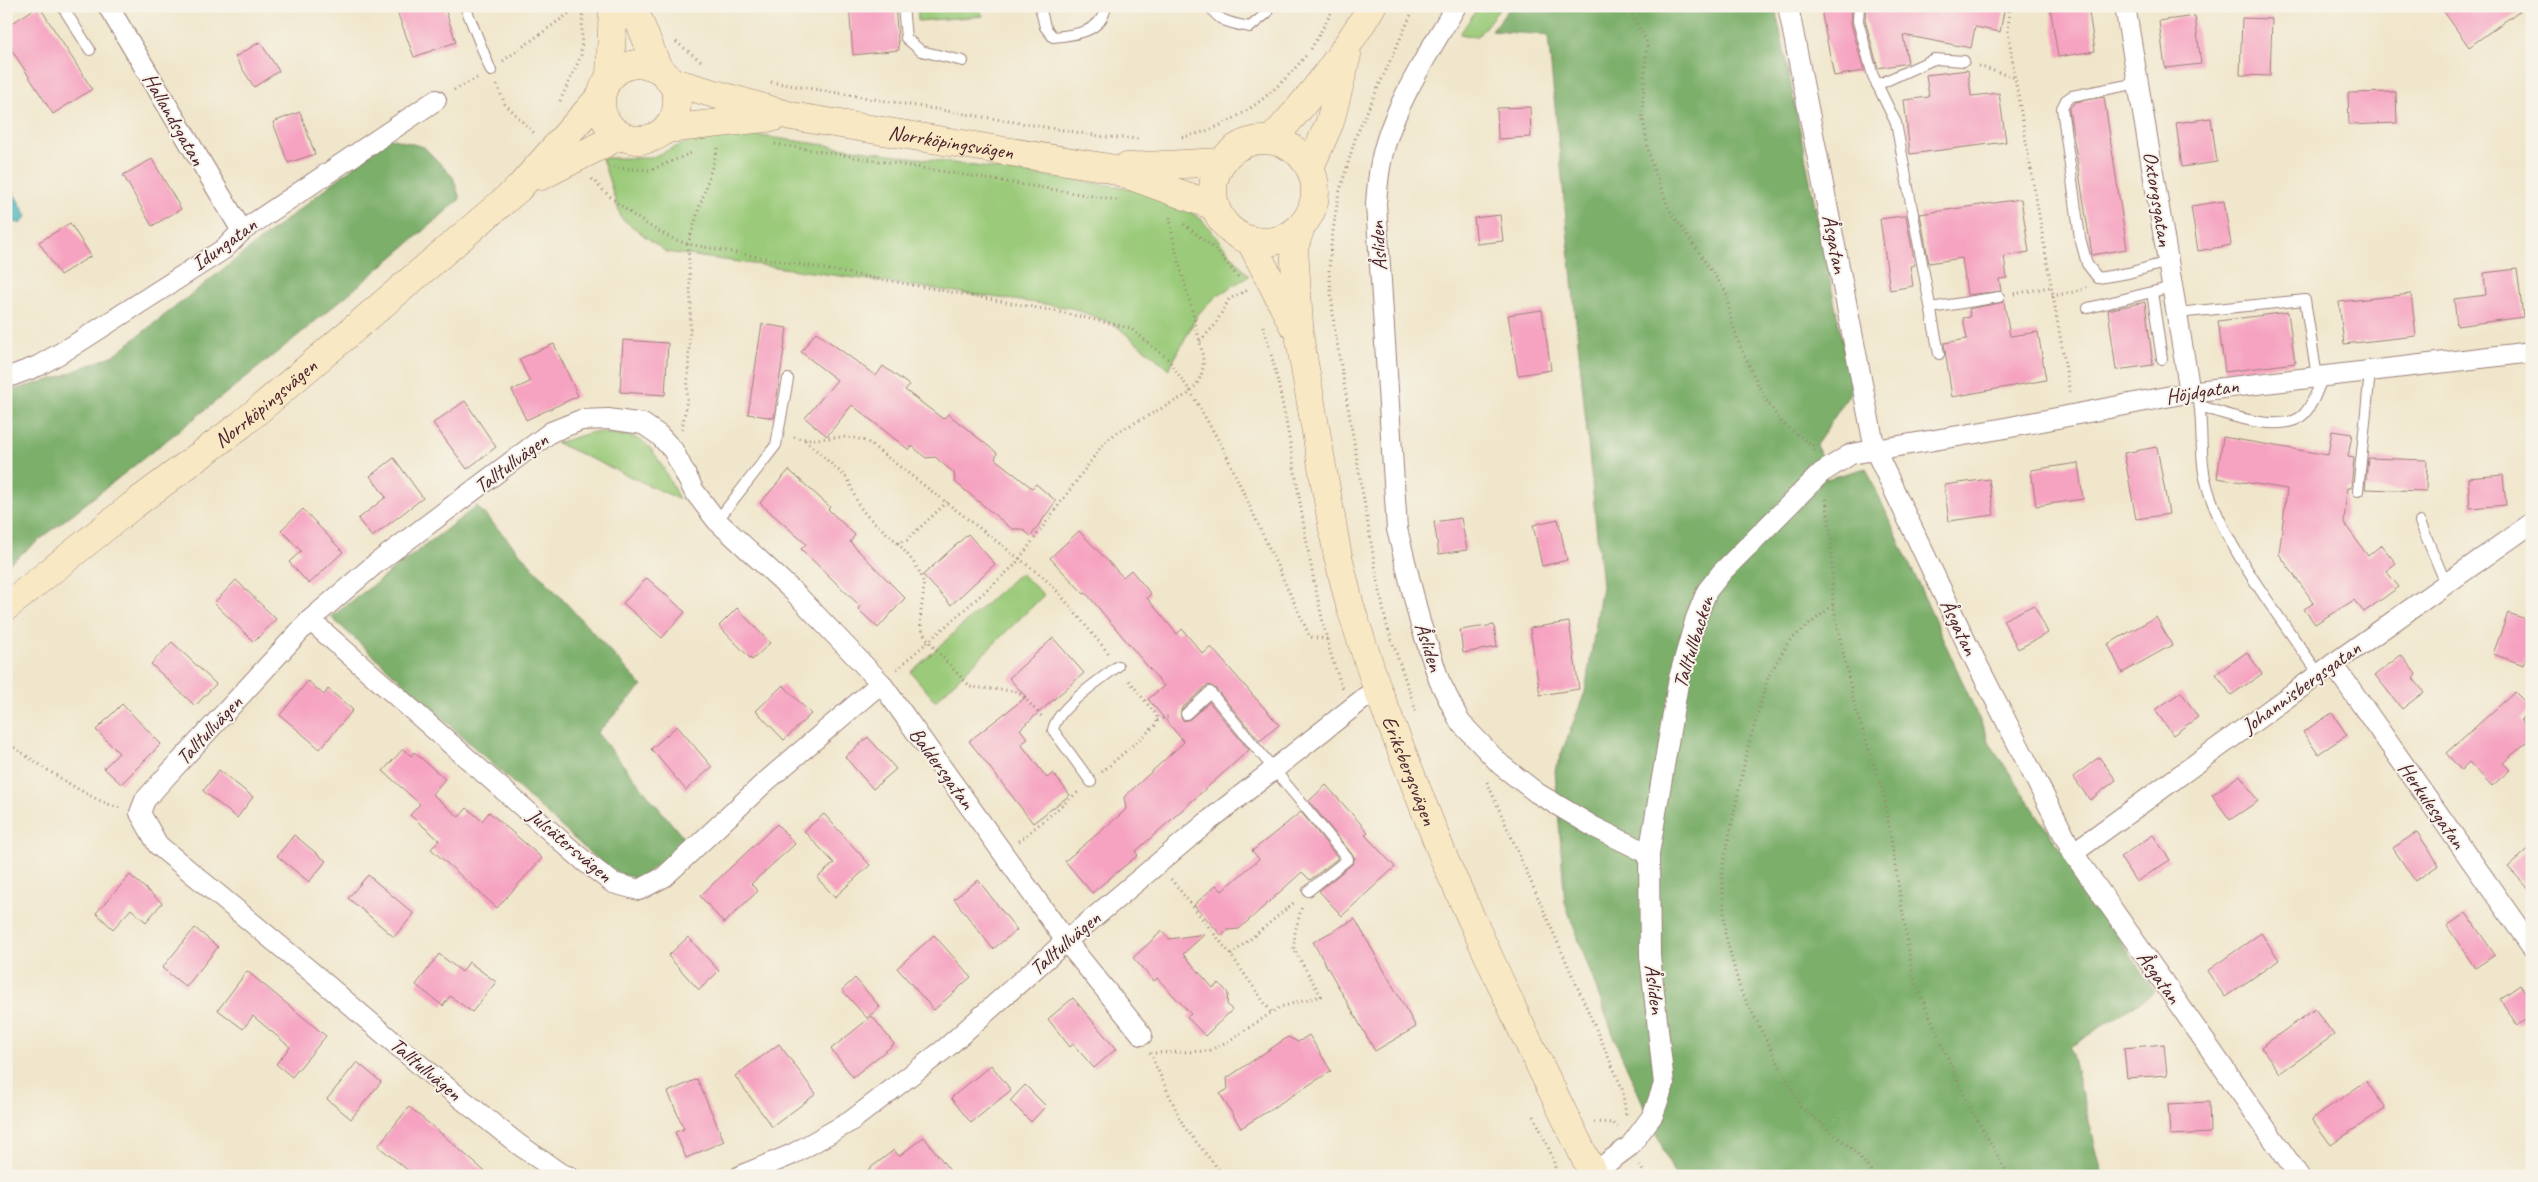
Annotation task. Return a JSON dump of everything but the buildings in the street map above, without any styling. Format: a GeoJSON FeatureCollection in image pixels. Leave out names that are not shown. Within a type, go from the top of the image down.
{"type":"FeatureCollection","features":[{"type":"Feature","properties":{"kind":"main road"},"geometry":{"type":"LineString","coordinates":[[613,6],[601,110],[606,120],[620,135],[632,139],[646,139],[667,129],[675,117],[678,104],[633,6]]}},
{"type":"Feature","properties":{"kind":"main road"},"geometry":{"type":"LineString","coordinates":[[1271,140],[1303,106],[1349,46],[1372,6]]}},
{"type":"Feature","properties":{"kind":"main road"},"geometry":{"type":"LineString","coordinates":[[1310,167],[1291,148],[1271,140],[1247,144],[1233,151],[1215,172],[1213,182],[1214,206],[1228,227],[1250,240],[1280,240],[1289,236],[1301,226],[1309,216],[1315,194],[1310,167],[1330,122],[1349,46]]}},
{"type":"Feature","properties":{"kind":"main road"},"geometry":{"type":"LineString","coordinates":[[605,87],[631,64],[642,63],[664,74]]}},
{"type":"Feature","properties":{"kind":"main road","name":"Norrköpingsvägen"},"geometry":{"type":"LineString","coordinates":[[664,74],[791,116],[1109,168],[1214,206]]}},
{"type":"Feature","properties":{"kind":"main road","name":"Norrköpingsvägen"},"geometry":{"type":"LineString","coordinates":[[6,607],[132,506],[242,424],[518,189],[605,87]]}},
{"type":"Feature","properties":{"kind":"main road","name":"Norrköpingsvägen"},"geometry":{"type":"LineString","coordinates":[[667,129],[791,116]]}},
{"type":"Feature","properties":{"kind":"main road","name":"Norrköpingsvägen"},"geometry":{"type":"LineString","coordinates":[[518,189],[620,135]]}},
{"type":"Feature","properties":{"kind":"main road","name":"Norrköpingsvägen"},"geometry":{"type":"LineString","coordinates":[[1109,168],[1222,162]]}},
{"type":"Feature","properties":{"kind":"main road","name":"Eriksbergsvägen"},"geometry":{"type":"LineString","coordinates":[[1301,226],[1294,248],[1300,340],[1337,552],[1350,606],[1377,688],[1463,900],[1592,1175]]}},
{"type":"Feature","properties":{"kind":"main road","name":"Eriksbergsvägen"},"geometry":{"type":"LineString","coordinates":[[1250,240],[1300,340]]}},
{"type":"Feature","properties":{"kind":"street","name":"Hallandsgatan"},"geometry":{"type":"LineString","coordinates":[[108,6],[242,231]]}},
{"type":"Feature","properties":{"kind":"street","name":"Åsliden"},"geometry":{"type":"LineString","coordinates":[[1456,6],[1415,76],[1397,114],[1381,160],[1376,204],[1398,529],[1423,630],[1439,680],[1460,722],[1501,765],[1537,793],[1594,827],[1649,854],[1650,956],[1664,1084],[1653,1115],[1630,1146],[1592,1175]]}},
{"type":"Feature","properties":{"kind":"street","name":"Åsgatan"},"geometry":{"type":"LineString","coordinates":[[1788,6],[1875,450],[1968,646],[2073,853],[2299,1176]]}},
{"type":"Feature","properties":{"kind":"street","name":"Oxtorgsgatan"},"geometry":{"type":"LineString","coordinates":[[2126,6],[2172,287],[2196,396]]}},
{"type":"Feature","properties":{"kind":"street","name":"Idungatan"},"geometry":{"type":"LineString","coordinates":[[6,378],[38,366],[71,347],[224,249],[242,231],[436,100]]}},
{"type":"Feature","properties":{"kind":"street","name":"Höjdgatan"},"geometry":{"type":"LineString","coordinates":[[1875,450],[2320,377],[2532,352]]}},
{"type":"Feature","properties":{"kind":"street","name":"Talltullvägen"},"geometry":{"type":"LineString","coordinates":[[568,1176],[518,1144],[434,1077],[314,974],[158,845],[140,813],[145,800],[310,620],[374,565],[552,432],[581,420],[608,419],[643,424],[659,435],[673,450],[694,491],[717,521]]}},
{"type":"Feature","properties":{"kind":"street","name":"Talltullbacken"},"geometry":{"type":"LineString","coordinates":[[1649,854],[1678,678],[1706,591],[1821,474],[1851,454],[1875,450]]}},
{"type":"Feature","properties":{"kind":"street","name":"Baldersgatan"},"geometry":{"type":"LineString","coordinates":[[717,521],[795,593],[881,683],[1066,941],[1146,1044]]}},
{"type":"Feature","properties":{"kind":"street","name":"Johannisbergsgatan"},"geometry":{"type":"LineString","coordinates":[[2073,853],[2326,669],[2532,523]]}},
{"type":"Feature","properties":{"kind":"street","name":"Julsätersvägen"},"geometry":{"type":"LineString","coordinates":[[310,620],[584,861],[613,883],[639,890],[664,877],[763,784],[881,683]]}},
{"type":"Feature","properties":{"kind":"street","name":"Herkulesgatan"},"geometry":{"type":"LineString","coordinates":[[2326,669],[2529,935]]}},
{"type":"Feature","properties":{"kind":"street","name":"Talltullvägen"},"geometry":{"type":"LineString","coordinates":[[740,1176],[793,1154],[851,1121],[946,1048],[1066,941],[1158,863],[1274,768],[1377,688]]}},
{"type":"Feature","properties":{"kind":"lane"},"geometry":{"type":"LineString","coordinates":[[62,6],[90,50]]}},
{"type":"Feature","properties":{"kind":"lane"},"geometry":{"type":"LineString","coordinates":[[465,6],[491,71]]}},
{"type":"Feature","properties":{"kind":"lane"},"geometry":{"type":"LineString","coordinates":[[903,6],[906,38],[920,51],[963,61]]}},
{"type":"Feature","properties":{"kind":"lane"},"geometry":{"type":"LineString","coordinates":[[1040,6],[1045,27],[1053,37],[1073,35],[1094,28],[1104,16],[1106,6]]}},
{"type":"Feature","properties":{"kind":"lane"},"geometry":{"type":"LineString","coordinates":[[1210,6],[1213,13],[1229,23],[1250,27],[1267,13],[1268,6]]}},
{"type":"Feature","properties":{"kind":"lane"},"geometry":{"type":"LineString","coordinates":[[1859,6],[1858,21],[1877,85],[1896,123],[1939,354]]}},
{"type":"Feature","properties":{"kind":"lane"},"geometry":{"type":"LineString","coordinates":[[1877,85],[1934,59],[1964,61]]}},
{"type":"Feature","properties":{"kind":"lane"},"geometry":{"type":"LineString","coordinates":[[2138,84],[2072,96],[2066,100],[2062,108],[2080,238],[2087,264],[2098,278],[2128,273],[2168,262]]}},
{"type":"Feature","properties":{"kind":"lane"},"geometry":{"type":"LineString","coordinates":[[2088,308],[2172,287]]}},
{"type":"Feature","properties":{"kind":"lane"},"geometry":{"type":"LineString","coordinates":[[2152,292],[2162,359]]}},
{"type":"Feature","properties":{"kind":"lane"},"geometry":{"type":"LineString","coordinates":[[1931,308],[1999,298]]}},
{"type":"Feature","properties":{"kind":"lane"},"geometry":{"type":"LineString","coordinates":[[2177,314],[2305,300],[2320,377],[2316,395],[2303,416],[2278,424],[2234,418],[2196,396]]}},
{"type":"Feature","properties":{"kind":"lane"},"geometry":{"type":"LineString","coordinates":[[2358,492],[2370,372]]}},
{"type":"Feature","properties":{"kind":"lane"},"geometry":{"type":"LineString","coordinates":[[717,521],[776,445],[788,379]]}},
{"type":"Feature","properties":{"kind":"lane"},"geometry":{"type":"LineString","coordinates":[[2196,396],[2205,478],[2220,520],[2249,572],[2326,669]]}},
{"type":"Feature","properties":{"kind":"lane"},"geometry":{"type":"LineString","coordinates":[[2420,522],[2446,584]]}},
{"type":"Feature","properties":{"kind":"lane"},"geometry":{"type":"LineString","coordinates":[[1090,782],[1053,730],[1064,711],[1118,666]]}},
{"type":"Feature","properties":{"kind":"lane"},"geometry":{"type":"LineString","coordinates":[[1186,714],[1210,692],[1348,859],[1308,891]]}},
{"type":"Feature","properties":{"kind":"path"},"geometry":{"type":"LineString","coordinates":[[436,100],[491,71],[578,6]]}},
{"type":"Feature","properties":{"kind":"path"},"geometry":{"type":"LineString","coordinates":[[556,109],[581,56],[583,6]]}},
{"type":"Feature","properties":{"kind":"path"},"geometry":{"type":"LineString","coordinates":[[1177,137],[1193,135],[1227,121],[1277,89],[1310,50],[1335,6]]}},
{"type":"Feature","properties":{"kind":"path"},"geometry":{"type":"LineString","coordinates":[[1627,6],[1647,42],[1642,113],[1650,159],[1669,209],[1726,292],[1731,319],[1739,344],[1764,398],[1782,423],[1813,446],[1821,474],[1832,535],[1833,605],[1855,707],[1884,795],[1913,977],[1966,1100],[2009,1176]]}},
{"type":"Feature","properties":{"kind":"path"},"geometry":{"type":"LineString","coordinates":[[2010,6],[2008,31],[2015,78],[2050,287],[2071,397]]}},
{"type":"Feature","properties":{"kind":"path"},"geometry":{"type":"LineString","coordinates":[[670,36],[682,49],[709,66]]}},
{"type":"Feature","properties":{"kind":"path"},"geometry":{"type":"LineString","coordinates":[[1964,61],[2015,78]]}},
{"type":"Feature","properties":{"kind":"path"},"geometry":{"type":"LineString","coordinates":[[491,71],[505,104],[536,135]]}},
{"type":"Feature","properties":{"kind":"path"},"geometry":{"type":"LineString","coordinates":[[767,81],[1105,137],[1143,139]]}},
{"type":"Feature","properties":{"kind":"path"},"geometry":{"type":"LineString","coordinates":[[673,450],[683,428],[688,400],[691,304],[688,244],[720,143],[710,146]]}},
{"type":"Feature","properties":{"kind":"path"},"geometry":{"type":"LineString","coordinates":[[768,143],[1123,201]]}},
{"type":"Feature","properties":{"kind":"path"},"geometry":{"type":"LineString","coordinates":[[608,169],[651,170],[692,152]]}},
{"type":"Feature","properties":{"kind":"path"},"geometry":{"type":"LineString","coordinates":[[599,172],[589,176],[606,194],[666,236],[688,244],[1060,312],[1130,328],[1169,360],[1190,391],[1223,448],[1310,637],[1326,639]]}},
{"type":"Feature","properties":{"kind":"path"},"geometry":{"type":"LineString","coordinates":[[881,683],[1019,560],[1104,443],[1116,433],[1190,391],[1200,379],[1202,369],[1200,341],[1188,290],[1171,233],[1169,215],[1206,240],[1248,290],[1229,299],[1215,325],[1200,341]]}},
{"type":"Feature","properties":{"kind":"path"},"geometry":{"type":"LineString","coordinates":[[2052,296],[2079,291],[2098,278]]}},
{"type":"Feature","properties":{"kind":"path"},"geometry":{"type":"LineString","coordinates":[[1999,298],[2050,287]]}},
{"type":"Feature","properties":{"kind":"path"},"geometry":{"type":"LineString","coordinates":[[778,433],[805,440],[857,437],[946,502],[1043,577],[1058,592],[1157,716],[1158,724],[1004,854]]}},
{"type":"Feature","properties":{"kind":"path"},"geometry":{"type":"LineString","coordinates":[[805,440],[848,479],[858,504],[866,515],[898,543],[918,568],[923,582],[922,631],[971,687],[1014,691],[1022,695],[1037,712],[1054,726]]}},
{"type":"Feature","properties":{"kind":"path"},"geometry":{"type":"LineString","coordinates":[[898,543],[906,540],[946,502]]}},
{"type":"Feature","properties":{"kind":"path"},"geometry":{"type":"LineString","coordinates":[[1833,605],[1789,641],[1768,677],[1746,750],[1722,870],[1724,932],[1740,989],[1801,1107],[1849,1146],[1876,1176]]}},
{"type":"Feature","properties":{"kind":"path"},"geometry":{"type":"LineString","coordinates":[[6,742],[110,806],[140,813]]}},
{"type":"Feature","properties":{"kind":"path"},"geometry":{"type":"LineString","coordinates":[[1484,777],[1622,1088],[1630,1146]]}},
{"type":"Feature","properties":{"kind":"path"},"geometry":{"type":"LineString","coordinates":[[1158,863],[1231,955],[1271,1012]]}},
{"type":"Feature","properties":{"kind":"path"},"geometry":{"type":"LineString","coordinates":[[1231,955],[1308,891]]}},
{"type":"Feature","properties":{"kind":"path"},"geometry":{"type":"LineString","coordinates":[[1146,1044],[1209,1051],[1230,1040],[1280,1007],[1322,996],[1294,949],[1295,932],[1308,891]]}},
{"type":"Feature","properties":{"kind":"path"},"geometry":{"type":"LineString","coordinates":[[1146,1044],[1184,1127],[1224,1176]]}},
{"type":"Feature","properties":{"kind":"green space"},"geometry":{"type":"Polygon","coordinates":[[[917,6],[978,6],[983,16],[918,21],[917,6]]]}},
{"type":"Feature","properties":{"kind":"green space"},"geometry":{"type":"Polygon","coordinates":[[[1479,6],[1502,6],[1477,37],[1460,34],[1479,6]]]}},
{"type":"Feature","properties":{"kind":"green space"},"geometry":{"type":"Polygon","coordinates":[[[1511,6],[1775,6],[1852,390],[1817,444],[1826,479],[1866,468],[1991,745],[2155,992],[2070,1047],[2103,1176],[1675,1176],[1617,1045],[1565,903],[1555,770],[1585,692],[1602,586],[1548,35],[1492,31],[1511,6]]]}},
{"type":"Feature","properties":{"kind":"green space"},"geometry":{"type":"Polygon","coordinates":[[[733,132],[1145,190],[1175,202],[1201,219],[1249,276],[1218,295],[1198,314],[1169,369],[1115,325],[1072,308],[666,252],[621,218],[602,158],[650,158],[690,141],[733,132]]]}},
{"type":"Feature","properties":{"kind":"green space"},"geometry":{"type":"Polygon","coordinates":[[[390,138],[424,147],[453,177],[460,199],[349,294],[6,566],[6,392],[60,377],[114,355],[390,138]]]}},
{"type":"Feature","properties":{"kind":"green space"},"geometry":{"type":"Polygon","coordinates":[[[593,432],[630,436],[642,441],[653,451],[679,499],[557,443],[593,432]]]}},
{"type":"Feature","properties":{"kind":"green space"},"geometry":{"type":"Polygon","coordinates":[[[477,506],[642,686],[597,733],[686,841],[639,879],[619,874],[590,853],[331,617],[477,506]]]}},
{"type":"Feature","properties":{"kind":"green space"},"geometry":{"type":"Polygon","coordinates":[[[1020,573],[1044,595],[935,701],[911,672],[1020,573]]]}},
{"type":"Feature","properties":{"kind":"water"},"geometry":{"type":"Polygon","coordinates":[[[12,190],[27,216],[20,224],[17,222],[13,224],[6,211],[6,193],[12,190]]]}}]}
